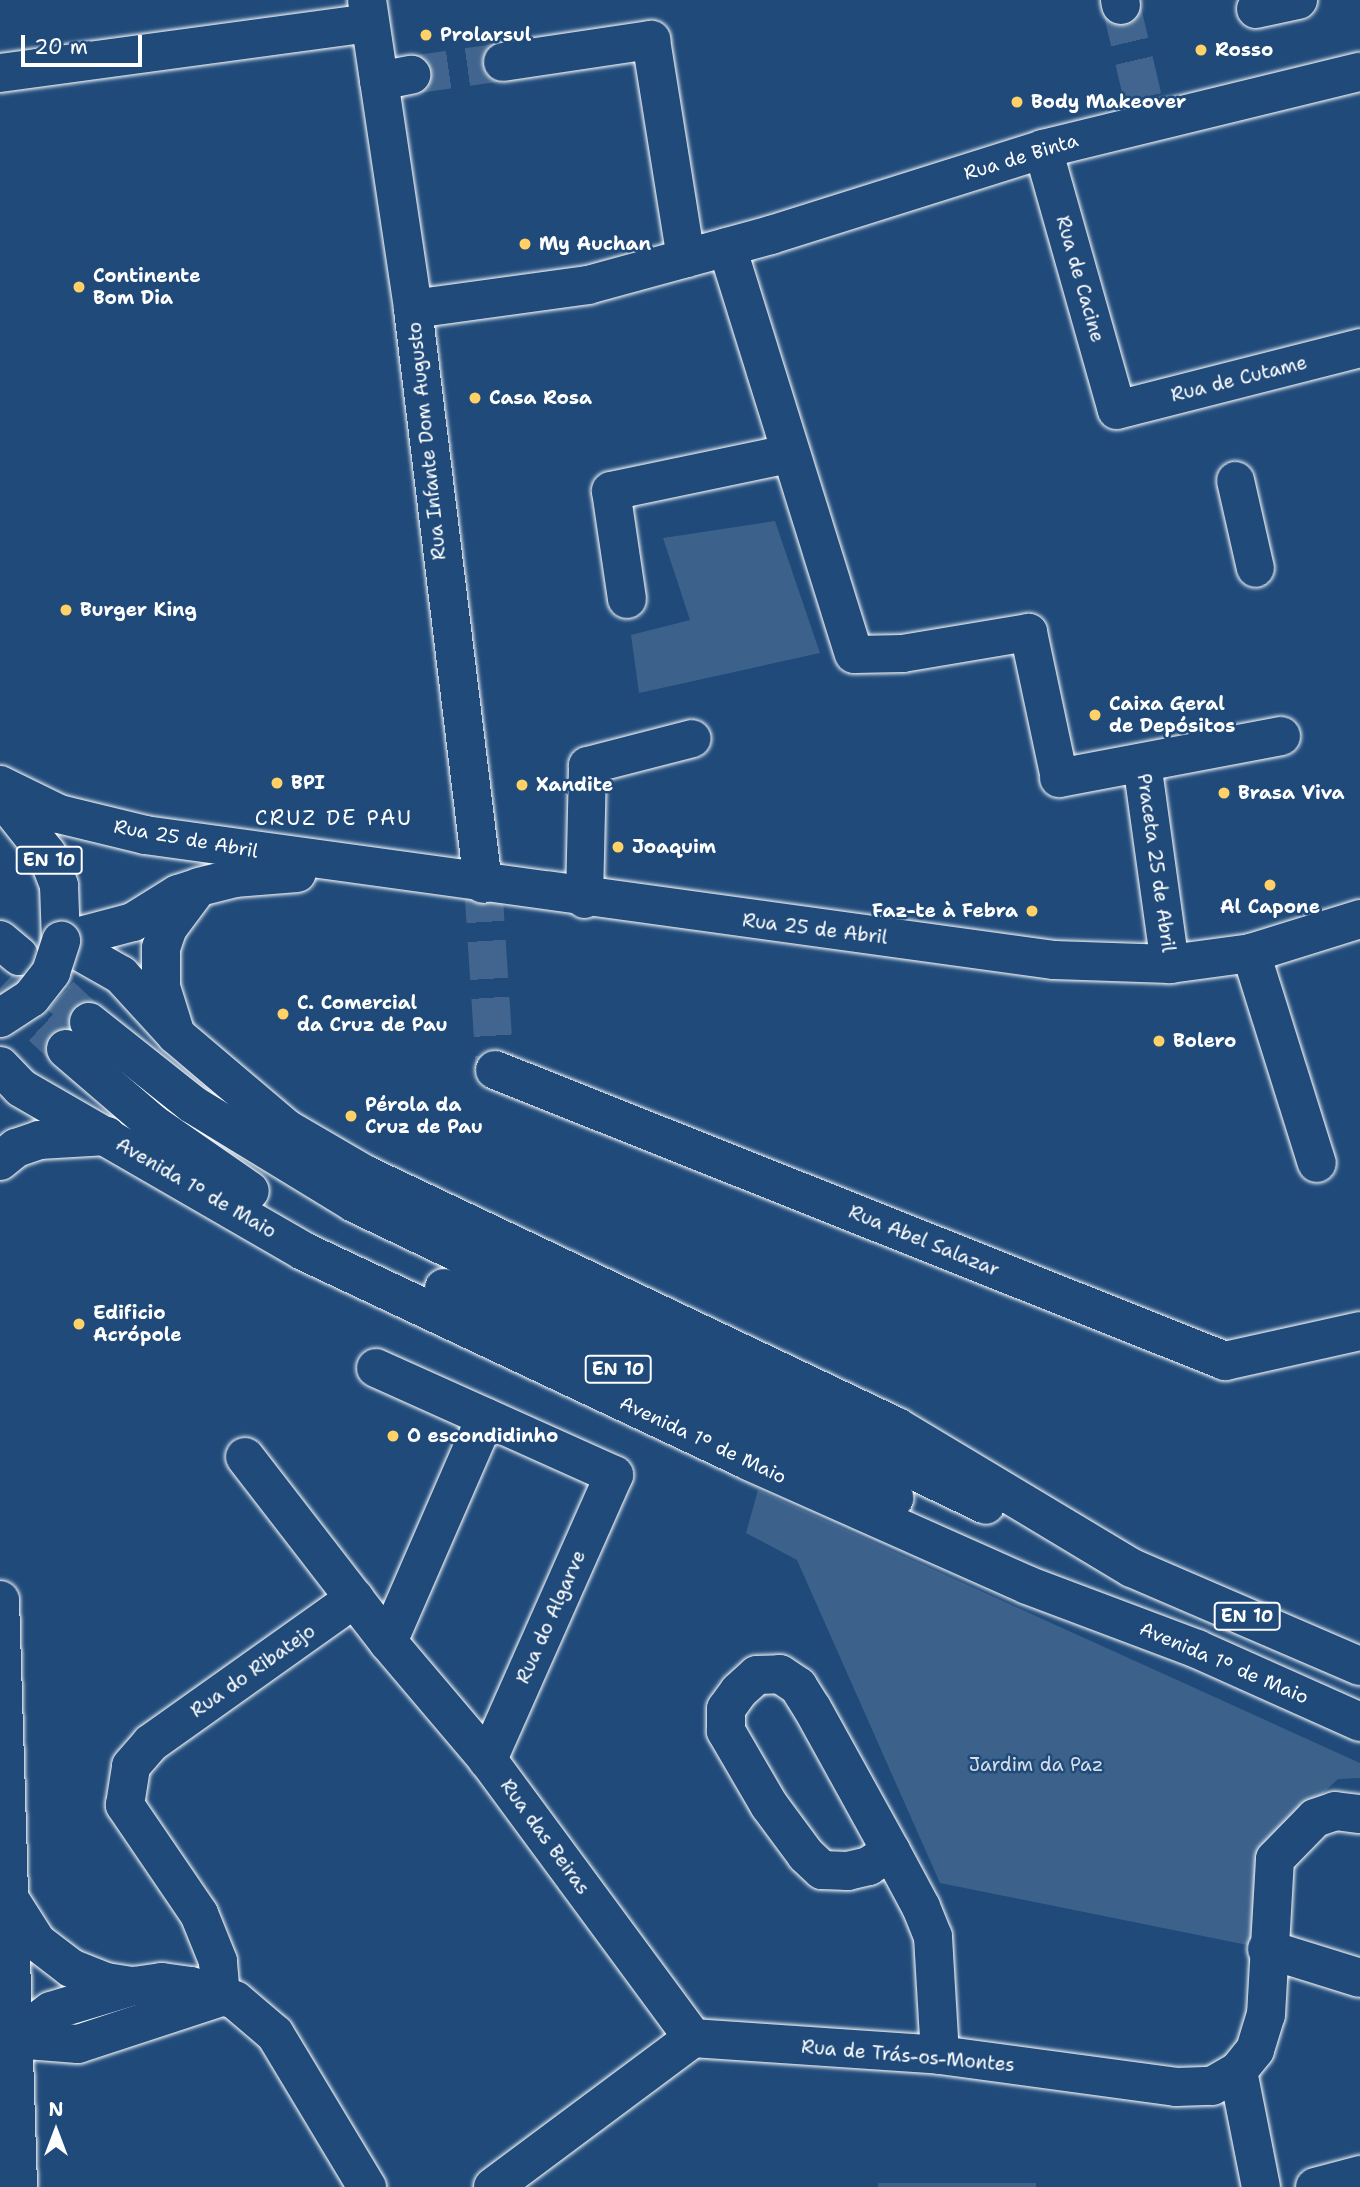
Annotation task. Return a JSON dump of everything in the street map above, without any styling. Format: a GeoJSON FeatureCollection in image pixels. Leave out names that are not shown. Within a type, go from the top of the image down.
{"type":"FeatureCollection","features":[{"type":"Feature","properties":{"kind":"street"},"geometry":{"type":"LineString","coordinates":[[1255,9],[1298,0]]}},
{"type":"Feature","properties":{"kind":"street"},"geometry":{"type":"LineString","coordinates":[[0,73],[369,12]]}},
{"type":"Feature","properties":{"kind":"street","name":"Rua Infante Dom Augusto"},"geometry":{"type":"LineString","coordinates":[[369,12],[395,78],[413,309],[430,480],[483,884]]}},
{"type":"Feature","properties":{"kind":"street"},"geometry":{"type":"LineString","coordinates":[[503,62],[651,40],[686,258]]}},
{"type":"Feature","properties":{"kind":"street","name":"Rua de Binta"},"geometry":{"type":"LineString","coordinates":[[413,309],[537,295],[686,258],[1043,149],[1360,72]]}},
{"type":"Feature","properties":{"kind":"street","name":"Rua de Cacine"},"geometry":{"type":"LineString","coordinates":[[1043,149],[1117,410]]}},
{"type":"Feature","properties":{"kind":"street"},"geometry":{"type":"LineString","coordinates":[[727,247],[788,454],[854,654],[902,653],[1028,632],[1059,778]]}},
{"type":"Feature","properties":{"kind":"street","name":"Rua de Cutame"},"geometry":{"type":"LineString","coordinates":[[1117,410],[1360,348]]}},
{"type":"Feature","properties":{"kind":"street"},"geometry":{"type":"LineString","coordinates":[[627,599],[611,491],[788,454]]}},
{"type":"Feature","properties":{"kind":"street"},"geometry":{"type":"LineString","coordinates":[[1235,480],[1255,568]]}},
{"type":"Feature","properties":{"kind":"street","name":"Praceta 25 de Abril"},"geometry":{"type":"LineString","coordinates":[[1059,778],[1281,736]]}},
{"type":"Feature","properties":{"kind":"street"},"geometry":{"type":"LineString","coordinates":[[584,898],[587,765],[692,738]]}},
{"type":"Feature","properties":{"kind":"street","name":"Praceta 25 de Abril"},"geometry":{"type":"LineString","coordinates":[[1142,762],[1171,964]]}},
{"type":"Feature","properties":{"kind":"street","name":"Rua 25 de Abril"},"geometry":{"type":"LineString","coordinates":[[0,785],[59,814],[127,831],[483,884],[1054,960],[1171,964],[1251,953],[1360,919]]}},
{"type":"Feature","properties":{"kind":"street","name":"EN 10"},"geometry":{"type":"LineString","coordinates":[[0,795],[47,854],[59,886],[61,941],[51,972],[31,998],[0,1018]]}},
{"type":"Feature","properties":{"kind":"street","name":"Rua 25 de Abril"},"geometry":{"type":"LineString","coordinates":[[61,941],[133,922],[178,894],[234,878],[379,868]]}},
{"type":"Feature","properties":{"kind":"street"},"geometry":{"type":"LineString","coordinates":[[176,1035],[161,987],[161,948],[168,928],[199,887]]}},
{"type":"Feature","properties":{"kind":"street","name":"EN 10"},"geometry":{"type":"LineString","coordinates":[[61,941],[121,975],[176,1035],[287,1129],[364,1174],[897,1427],[1132,1568]]}},
{"type":"Feature","properties":{"kind":"street"},"geometry":{"type":"LineString","coordinates":[[1251,953],[1317,1163]]}},
{"type":"Feature","properties":{"kind":"street","name":"EN 10"},"geometry":{"type":"LineString","coordinates":[[1197,1648],[884,1492],[388,1263],[267,1202],[152,1123],[78,1035],[354,1203],[1047,1534],[1360,1666]]}},
{"type":"Feature","properties":{"kind":"street","name":"Avenida 1º de Maio"},"geometry":{"type":"LineString","coordinates":[[0,1066],[21,1088],[303,1251],[576,1382],[1027,1585],[1197,1648],[1360,1722]]}},
{"type":"Feature","properties":{"kind":"street","name":"Rua Abel Salazar"},"geometry":{"type":"LineString","coordinates":[[495,1070],[1225,1361],[1360,1331]]}},
{"type":"Feature","properties":{"kind":"street"},"geometry":{"type":"LineString","coordinates":[[0,1161],[16,1148],[39,1140],[107,1136]]}},
{"type":"Feature","properties":{"kind":"street"},"geometry":{"type":"LineString","coordinates":[[376,1368],[486,1417],[388,1642]]}},
{"type":"Feature","properties":{"kind":"street","name":"Rua do Algarve"},"geometry":{"type":"LineString","coordinates":[[486,1417],[614,1475],[488,1760]]}},
{"type":"Feature","properties":{"kind":"street","name":"Rua das Beiras"},"geometry":{"type":"LineString","coordinates":[[245,1457],[388,1642],[488,1760],[693,2038]]}},
{"type":"Feature","properties":{"kind":"street","name":"Rua do Ribatejo"},"geometry":{"type":"LineString","coordinates":[[221,1997],[218,1961],[199,1914],[125,1805],[131,1766],[151,1743],[355,1598]]}},
{"type":"Feature","properties":{"kind":"street"},"geometry":{"type":"LineString","coordinates":[[0,1600],[18,2187]]}},
{"type":"Feature","properties":{"kind":"street"},"geometry":{"type":"LineString","coordinates":[[891,1851],[869,1866],[848,1871],[822,1870],[806,1854],[769,1805],[726,1731],[726,1709],[739,1691],[758,1675],[780,1674],[798,1686],[891,1851],[933,1937],[940,2055]]}},
{"type":"Feature","properties":{"kind":"street","name":"Rua de Trás-os-Montes"},"geometry":{"type":"LineString","coordinates":[[693,2038],[940,2055],[1176,2087],[1212,2086],[1238,2071],[1255,2050],[1266,2015],[1267,1950],[1275,1859],[1315,1818],[1335,1811],[1360,1814]]}},
{"type":"Feature","properties":{"kind":"street"},"geometry":{"type":"LineString","coordinates":[[9,1898],[37,1942],[71,1968],[106,1982],[134,1986]]}},
{"type":"Feature","properties":{"kind":"street"},"geometry":{"type":"LineString","coordinates":[[1267,1950],[1360,1978]]}},
{"type":"Feature","properties":{"kind":"street"},"geometry":{"type":"LineString","coordinates":[[14,2039],[51,2011],[134,1986],[162,1982],[221,1997],[256,2014],[275,2034],[368,2187]]}},
{"type":"Feature","properties":{"kind":"street"},"geometry":{"type":"LineString","coordinates":[[14,2039],[78,2044],[221,1997]]}},
{"type":"Feature","properties":{"kind":"street"},"geometry":{"type":"LineString","coordinates":[[493,2187],[693,2038]]}},
{"type":"Feature","properties":{"kind":"street"},"geometry":{"type":"LineString","coordinates":[[1238,2071],[1261,2187]]}},
{"type":"Feature","properties":{"kind":"street"},"geometry":{"type":"LineString","coordinates":[[1315,2187],[1360,2175]]}},
{"type":"Feature","properties":{"kind":"green space"},"geometry":{"type":"Polygon","coordinates":[[[775,521],[820,653],[639,693],[631,635],[690,620],[663,538],[775,521]]]}},
{"type":"Feature","properties":{"kind":"green space","name":"Jardim da Paz"},"geometry":{"type":"Polygon","coordinates":[[[758,1490],[1360,1763],[1360,1778],[1338,1779],[1286,1828],[1267,1949],[940,1883],[797,1560],[746,1533],[758,1490]]]}},
{"type":"Feature","properties":{"kind":"green space"},"geometry":{"type":"Polygon","coordinates":[[[878,2183],[1036,2183],[1036,2187],[878,2187],[878,2183]]]}},
{"type":"Feature","properties":{"kind":"tunnel"},"geometry":{"type":"LineString","coordinates":[[1121,5],[1148,120]]}},
{"type":"Feature","properties":{"kind":"tunnel"},"geometry":{"type":"LineString","coordinates":[[411,75],[503,62]]}},
{"type":"Feature","properties":{"kind":"tunnel"},"geometry":{"type":"LineString","coordinates":[[483,884],[495,1070]]}},
{"type":"Feature","properties":{"kind":"tunnel"},"geometry":{"type":"LineString","coordinates":[[19,957],[89,1022]]}},
{"type":"Feature","properties":{"kind":"tunnel"},"geometry":{"type":"LineString","coordinates":[[0,988],[66,1049]]}},
{"type":"Feature","properties":{"kind":"place","name":"Prolarsul"},"geometry":{"type":"Point","coordinates":[426,35]}},
{"type":"Feature","properties":{"kind":"place","name":"Rosso"},"geometry":{"type":"Point","coordinates":[1201,50]}},
{"type":"Feature","properties":{"kind":"place","name":"Body Makeover"},"geometry":{"type":"Point","coordinates":[1017,102]}},
{"type":"Feature","properties":{"kind":"place","name":"My Auchan"},"geometry":{"type":"Point","coordinates":[525,244]}},
{"type":"Feature","properties":{"kind":"place","name":"Continente Bom Dia"},"geometry":{"type":"Point","coordinates":[79,287]}},
{"type":"Feature","properties":{"kind":"place","name":"Casa Rosa"},"geometry":{"type":"Point","coordinates":[475,398]}},
{"type":"Feature","properties":{"kind":"place","name":"Burger King"},"geometry":{"type":"Point","coordinates":[66,610]}},
{"type":"Feature","properties":{"kind":"place","name":"Caixa Geral de Depósitos"},"geometry":{"type":"Point","coordinates":[1095,715]}},
{"type":"Feature","properties":{"kind":"place","name":"BPI"},"geometry":{"type":"Point","coordinates":[277,783]}},
{"type":"Feature","properties":{"kind":"place","name":"Xandite"},"geometry":{"type":"Point","coordinates":[522,785]}},
{"type":"Feature","properties":{"kind":"place","name":"Brasa Viva"},"geometry":{"type":"Point","coordinates":[1224,793]}},
{"type":"Feature","properties":{"kind":"place","name":"Joaquim"},"geometry":{"type":"Point","coordinates":[618,847]}},
{"type":"Feature","properties":{"kind":"place","name":"Al Capone"},"geometry":{"type":"Point","coordinates":[1270,885]}},
{"type":"Feature","properties":{"kind":"place","name":"Faz-te à Febra"},"geometry":{"type":"Point","coordinates":[1032,911]}},
{"type":"Feature","properties":{"kind":"place","name":"C. Comercial da Cruz de Pau"},"geometry":{"type":"Point","coordinates":[283,1014]}},
{"type":"Feature","properties":{"kind":"place","name":"Bolero"},"geometry":{"type":"Point","coordinates":[1159,1041]}},
{"type":"Feature","properties":{"kind":"place","name":"Pérola da Cruz de Pau"},"geometry":{"type":"Point","coordinates":[351,1116]}},
{"type":"Feature","properties":{"kind":"place","name":"Edificio Acrópole"},"geometry":{"type":"Point","coordinates":[79,1324]}},
{"type":"Feature","properties":{"kind":"place","name":"O escondidinho"},"geometry":{"type":"Point","coordinates":[393,1436]}},
{"type":"Feature","properties":{"kind":"district","name":"CRUZ DE PAU"},"geometry":{"type":"Point","coordinates":[334,818]}}]}
